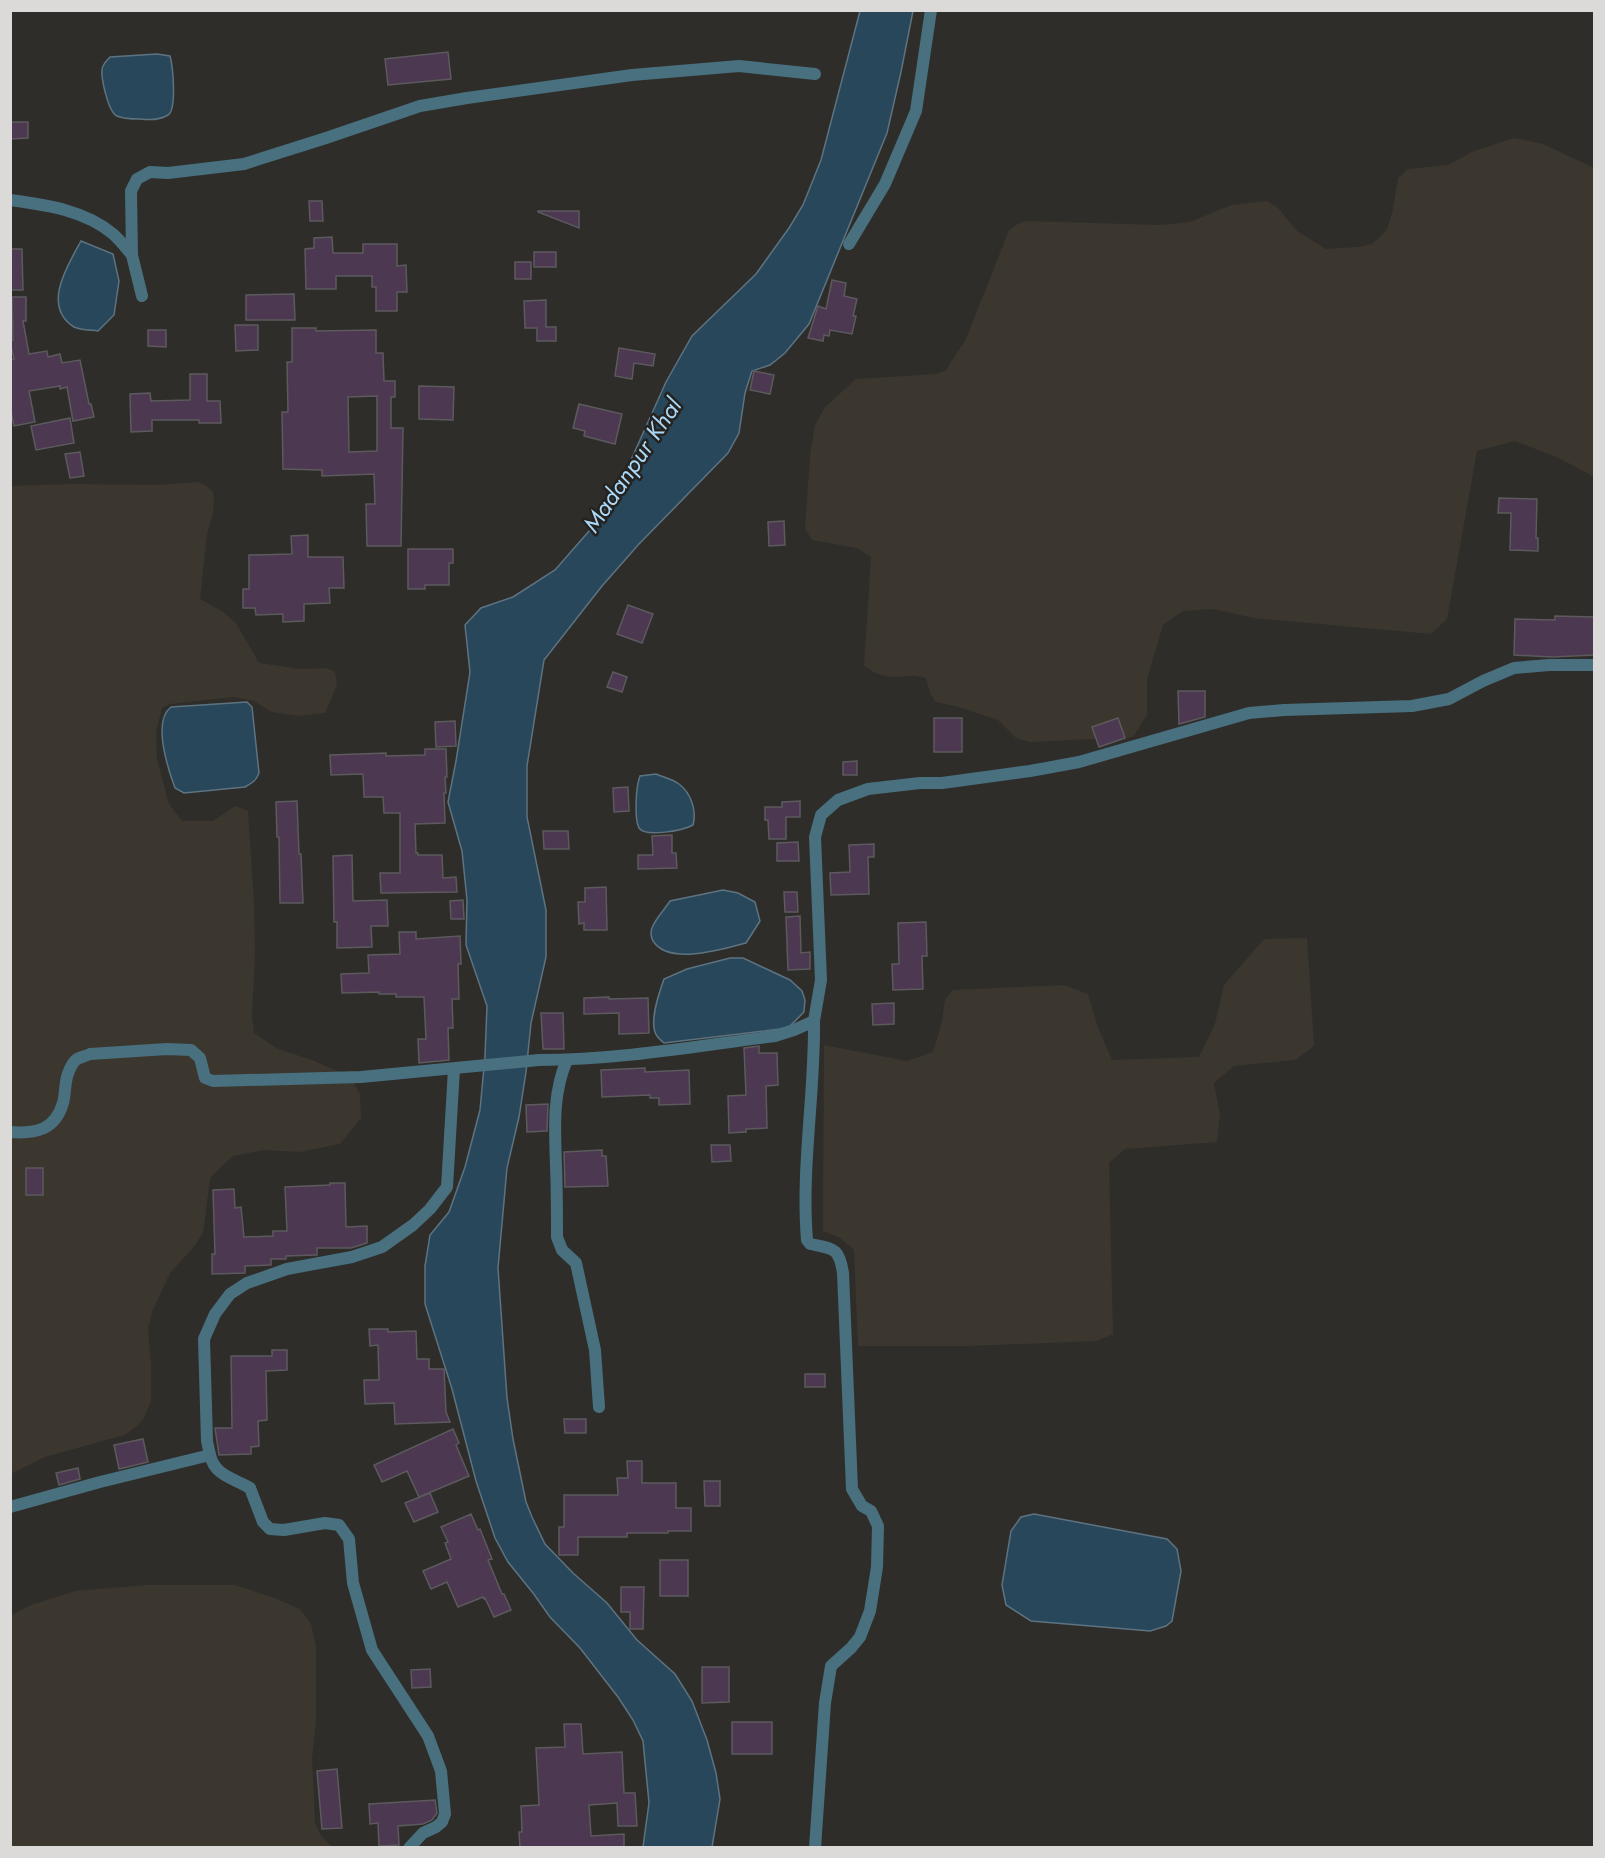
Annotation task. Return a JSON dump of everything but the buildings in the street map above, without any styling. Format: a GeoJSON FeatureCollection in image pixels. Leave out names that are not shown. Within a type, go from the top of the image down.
{"type":"FeatureCollection","features":[{"type":"Feature","properties":{"kind":"street"},"geometry":{"type":"LineString","coordinates":[[849,244],[885,184],[916,111],[931,10]]}},
{"type":"Feature","properties":{"kind":"street"},"geometry":{"type":"LineString","coordinates":[[142,296],[132,255],[131,191],[136,179],[150,172],[168,173],[244,164],[420,106],[467,98],[632,75],[739,66],[815,74]]}},
{"type":"Feature","properties":{"kind":"street"},"geometry":{"type":"LineString","coordinates":[[10,200],[59,208],[89,218],[113,234],[132,255]]}},
{"type":"Feature","properties":{"kind":"street"},"geometry":{"type":"LineString","coordinates":[[815,1848],[825,1703],[831,1666],[860,1637],[870,1611],[877,1567],[878,1526],[871,1511],[862,1506],[852,1489],[841,1257],[834,1250],[810,1244],[807,1240],[808,1122],[814,1021],[821,980],[815,837],[821,815],[838,800],[868,789],[942,783],[1079,762],[1249,713],[1412,706],[1449,699],[1514,668],[1594,665]]}},
{"type":"Feature","properties":{"kind":"street"},"geometry":{"type":"LineString","coordinates":[[10,1132],[35,1131],[48,1127],[58,1115],[63,1101],[65,1080],[73,1063],[78,1058],[90,1054],[167,1049],[191,1050],[200,1058],[205,1078],[213,1081],[360,1077],[650,1052],[775,1036],[814,1021]]}},
{"type":"Feature","properties":{"kind":"street"},"geometry":{"type":"LineString","coordinates":[[567,1060],[558,1086],[556,1107],[557,1237],[562,1250],[576,1263],[595,1350],[599,1407]]}},
{"type":"Feature","properties":{"kind":"street"},"geometry":{"type":"LineString","coordinates":[[409,1848],[423,1833],[442,1822],[445,1814],[441,1771],[428,1736],[372,1650],[353,1583],[349,1539],[339,1525],[325,1523],[284,1530],[270,1529],[263,1521],[250,1488],[222,1474],[212,1464],[207,1441],[204,1339],[215,1314],[230,1294],[247,1282],[287,1269],[352,1257],[382,1247],[413,1225],[430,1209],[447,1187],[454,1069]]}},
{"type":"Feature","properties":{"kind":"street"},"geometry":{"type":"LineString","coordinates":[[10,1507],[210,1455]]}},
{"type":"Feature","properties":{"kind":"shaded area"},"geometry":{"type":"Polygon","coordinates":[[[1514,138],[1543,144],[1594,168],[1594,477],[1559,458],[1515,441],[1477,451],[1447,619],[1431,634],[1254,618],[1213,609],[1183,611],[1163,625],[1147,679],[1147,715],[1133,737],[1030,742],[1016,738],[998,720],[936,702],[930,693],[926,678],[889,677],[875,673],[864,666],[871,557],[857,548],[812,540],[805,529],[810,456],[815,425],[825,407],[856,379],[936,374],[946,370],[966,339],[1009,230],[1026,221],[1161,225],[1190,222],[1231,205],[1267,201],[1278,208],[1297,231],[1326,249],[1358,247],[1372,244],[1387,230],[1398,178],[1408,169],[1448,165],[1474,151],[1514,138]]]}},
{"type":"Feature","properties":{"kind":"shaded area"},"geometry":{"type":"Polygon","coordinates":[[[199,482],[213,492],[214,501],[207,534],[200,599],[222,611],[236,623],[259,663],[301,669],[326,668],[335,672],[337,685],[325,713],[299,716],[272,712],[254,701],[234,697],[170,704],[162,708],[156,732],[157,759],[169,804],[182,821],[213,821],[235,806],[248,811],[254,904],[255,953],[252,1016],[254,1033],[278,1049],[312,1060],[350,1077],[360,1094],[361,1118],[340,1144],[300,1152],[264,1150],[233,1156],[215,1173],[210,1179],[203,1233],[193,1248],[170,1273],[152,1312],[148,1329],[151,1401],[144,1418],[124,1435],[45,1457],[11,1474],[11,486],[158,485],[199,482]]]}},
{"type":"Feature","properties":{"kind":"shaded area"},"geometry":{"type":"Polygon","coordinates":[[[1307,938],[1314,1046],[1295,1060],[1234,1066],[1214,1083],[1220,1115],[1217,1142],[1125,1149],[1109,1163],[1113,1334],[1097,1341],[968,1346],[858,1346],[854,1250],[840,1238],[823,1231],[824,1045],[907,1061],[933,1052],[942,1022],[945,999],[953,990],[1064,985],[1088,994],[1097,1025],[1112,1060],[1199,1057],[1215,1024],[1224,985],[1264,939],[1307,938]]]}},
{"type":"Feature","properties":{"kind":"shaded area"},"geometry":{"type":"Polygon","coordinates":[[[147,1585],[235,1585],[300,1609],[311,1624],[316,1647],[316,1723],[312,1758],[315,1822],[320,1834],[332,1847],[11,1847],[11,1615],[31,1605],[75,1591],[147,1585]]]}},
{"type":"Feature","properties":{"kind":"water","name":"Madanpur Khal"},"geometry":{"type":"Polygon","coordinates":[[[860,11],[913,11],[887,133],[809,324],[785,353],[770,365],[752,371],[745,393],[739,433],[728,453],[639,544],[602,586],[544,660],[527,766],[527,817],[546,910],[546,957],[531,1023],[519,1117],[507,1168],[498,1268],[507,1398],[526,1502],[545,1544],[607,1603],[637,1640],[675,1674],[692,1701],[707,1740],[720,1799],[712,1847],[643,1847],[649,1803],[643,1741],[618,1697],[580,1648],[550,1617],[508,1562],[495,1538],[476,1481],[452,1389],[425,1304],[425,1266],[430,1235],[449,1212],[465,1167],[480,1110],[485,1056],[487,1006],[466,945],[467,900],[462,851],[448,802],[470,672],[465,625],[481,608],[513,597],[555,570],[597,522],[626,471],[666,382],[692,336],[756,274],[789,228],[803,205],[821,160],[860,11]]]}},
{"type":"Feature","properties":{"kind":"water"},"geometry":{"type":"Polygon","coordinates":[[[157,54],[170,56],[174,88],[171,111],[165,117],[154,119],[128,119],[117,116],[106,94],[102,73],[104,64],[110,57],[157,54]]]}},
{"type":"Feature","properties":{"kind":"water"},"geometry":{"type":"Polygon","coordinates":[[[81,241],[113,254],[119,281],[114,315],[98,331],[74,327],[64,318],[59,308],[60,285],[81,241]]]}},
{"type":"Feature","properties":{"kind":"water"},"geometry":{"type":"Polygon","coordinates":[[[247,702],[252,707],[259,773],[255,780],[245,787],[184,793],[175,788],[163,746],[165,714],[171,707],[247,702]]]}},
{"type":"Feature","properties":{"kind":"water"},"geometry":{"type":"Polygon","coordinates":[[[656,774],[677,782],[687,792],[693,808],[693,825],[657,833],[643,831],[639,828],[636,802],[640,776],[656,774]]]}},
{"type":"Feature","properties":{"kind":"water"},"geometry":{"type":"Polygon","coordinates":[[[723,890],[738,893],[755,902],[760,921],[746,943],[711,952],[683,954],[661,949],[653,941],[651,930],[653,925],[670,901],[723,890]]]}},
{"type":"Feature","properties":{"kind":"water"},"geometry":{"type":"Polygon","coordinates":[[[730,958],[743,958],[790,980],[802,991],[805,1000],[804,1012],[788,1028],[664,1043],[655,1031],[654,1016],[664,979],[687,969],[730,958]]]}},
{"type":"Feature","properties":{"kind":"water"},"geometry":{"type":"Polygon","coordinates":[[[1034,1514],[1167,1539],[1177,1549],[1181,1571],[1172,1621],[1166,1626],[1150,1631],[1031,1621],[1006,1605],[1002,1585],[1011,1531],[1021,1517],[1034,1514]]]}}]}
